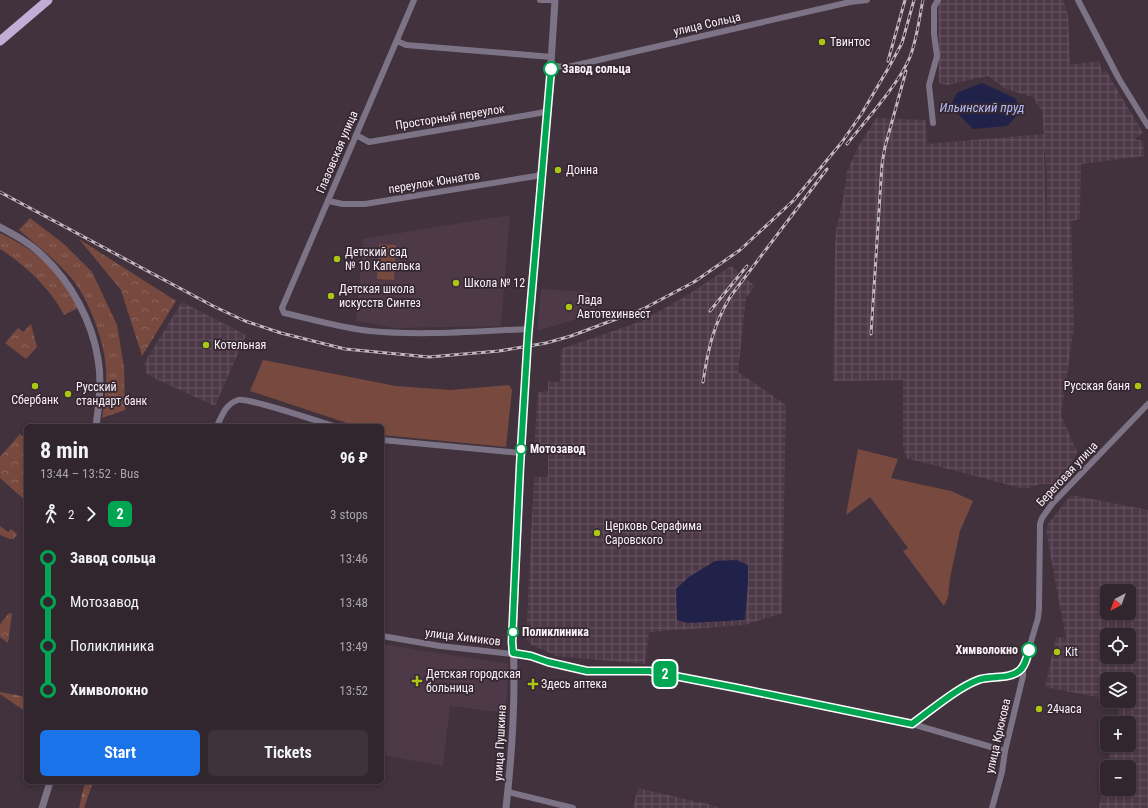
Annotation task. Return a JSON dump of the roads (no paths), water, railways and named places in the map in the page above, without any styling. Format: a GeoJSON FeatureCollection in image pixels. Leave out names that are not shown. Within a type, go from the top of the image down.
{"type":"FeatureCollection","features":[{"type":"Feature","properties":{"kind":"main road"},"geometry":{"type":"LineString","coordinates":[[0,41],[48,0]]}},
{"type":"Feature","properties":{"kind":"street","name":"Глазовская улица"},"geometry":{"type":"LineString","coordinates":[[414,0],[282,308],[284,313],[369,331],[529,333]]}},
{"type":"Feature","properties":{"kind":"street"},"geometry":{"type":"LineString","coordinates":[[540,0],[551,0]]}},
{"type":"Feature","properties":{"kind":"street"},"geometry":{"type":"LineString","coordinates":[[529,333],[552,66],[555,0]]}},
{"type":"Feature","properties":{"kind":"street","name":"улица Сольца"},"geometry":{"type":"LineString","coordinates":[[552,66],[568,67],[848,1],[867,0]]}},
{"type":"Feature","properties":{"kind":"street"},"geometry":{"type":"LineString","coordinates":[[933,123],[929,85],[937,56],[934,34],[934,7],[938,0]]}},
{"type":"Feature","properties":{"kind":"street"},"geometry":{"type":"LineString","coordinates":[[1078,0],[1119,80],[1148,126]]}},
{"type":"Feature","properties":{"kind":"street"},"geometry":{"type":"LineString","coordinates":[[397,41],[406,45],[552,57]]}},
{"type":"Feature","properties":{"kind":"street","name":"Просторный переулок"},"geometry":{"type":"LineString","coordinates":[[356,135],[369,142],[540,113],[548,110]]}},
{"type":"Feature","properties":{"kind":"street","name":"переулок Юннатов"},"geometry":{"type":"LineString","coordinates":[[328,201],[343,204],[365,204],[536,176],[543,173]]}},
{"type":"Feature","properties":{"kind":"street"},"geometry":{"type":"LineString","coordinates":[[0,227],[23,240],[42,255],[65,282],[82,309],[98,360],[100,381],[96,424]]}},
{"type":"Feature","properties":{"kind":"street","name":"улица Пушкина"},"geometry":{"type":"LineString","coordinates":[[506,808],[512,740],[514,665],[512,642],[521,453],[529,333]]}},
{"type":"Feature","properties":{"kind":"street"},"geometry":{"type":"LineString","coordinates":[[218,424],[228,405],[239,399],[267,405],[328,424]]}},
{"type":"Feature","properties":{"kind":"street","name":"Береговая улица"},"geometry":{"type":"LineString","coordinates":[[1023,669],[1039,608],[1040,531],[1042,518],[1052,504],[1148,404]]}},
{"type":"Feature","properties":{"kind":"street"},"geometry":{"type":"LineString","coordinates":[[384,440],[521,453]]}},
{"type":"Feature","properties":{"kind":"street","name":"улица Химиков"},"geometry":{"type":"LineString","coordinates":[[384,636],[440,646],[531,656],[548,662],[587,671],[649,671],[912,724],[1006,751]]}},
{"type":"Feature","properties":{"kind":"street"},"geometry":{"type":"LineString","coordinates":[[912,724],[966,685],[980,679],[1017,673],[1023,669]]}},
{"type":"Feature","properties":{"kind":"street","name":"улица Крюкова"},"geometry":{"type":"LineString","coordinates":[[992,807],[1002,772],[1023,676],[1023,669]]}},
{"type":"Feature","properties":{"kind":"street"},"geometry":{"type":"LineString","coordinates":[[42,808],[49,784]]}},
{"type":"Feature","properties":{"kind":"street"},"geometry":{"type":"LineString","coordinates":[[508,792],[573,808]]}},
{"type":"Feature","properties":{"kind":"water","name":"Ильинский пруд"},"geometry":{"type":"Polygon","coordinates":[[[982,83],[1015,98],[1022,110],[1007,126],[973,129],[950,106],[957,93],[982,83]]]}},
{"type":"Feature","properties":{"kind":"water"},"geometry":{"type":"Polygon","coordinates":[[[737,560],[748,565],[745,620],[687,623],[677,620],[676,589],[689,577],[715,561],[737,560]]]}},
{"type":"Feature","properties":{"kind":"railway"},"geometry":{"type":"LineString","coordinates":[[888,61],[905,0]]}},
{"type":"Feature","properties":{"kind":"railway"},"geometry":{"type":"LineString","coordinates":[[0,192],[213,306],[245,321],[281,333],[345,349],[429,357],[499,351],[546,343],[571,336],[643,309],[694,282],[740,250],[794,200],[842,142],[862,113],[902,43],[914,0]]}},
{"type":"Feature","properties":{"kind":"railway"},"geometry":{"type":"LineString","coordinates":[[847,144],[882,102],[905,68],[910,57],[918,29],[923,0]]}},
{"type":"Feature","properties":{"kind":"railway"},"geometry":{"type":"LineString","coordinates":[[871,334],[882,164],[885,147],[906,71]]}},
{"type":"Feature","properties":{"kind":"railway"},"geometry":{"type":"LineString","coordinates":[[703,382],[715,328],[730,297],[827,169]]}},
{"type":"Feature","properties":{"kind":"railway"},"geometry":{"type":"LineString","coordinates":[[710,311],[747,266]]}},
{"type":"Feature","properties":{"kind":"place","name":"Твинтос"},"geometry":{"type":"Point","coordinates":[822,42]}},
{"type":"Feature","properties":{"kind":"place","name":"Завод сольца"},"geometry":{"type":"Point","coordinates":[551,69]}},
{"type":"Feature","properties":{"kind":"place","name":"Донна"},"geometry":{"type":"Point","coordinates":[558,170]}},
{"type":"Feature","properties":{"kind":"place","name":"Детский сад № 10 Капелька"},"geometry":{"type":"Point","coordinates":[337,259]}},
{"type":"Feature","properties":{"kind":"place","name":"Школа № 12"},"geometry":{"type":"Point","coordinates":[456,283]}},
{"type":"Feature","properties":{"kind":"place","name":"Детская школа искусств Синтез"},"geometry":{"type":"Point","coordinates":[331,296]}},
{"type":"Feature","properties":{"kind":"place","name":"Лада Автотехинвест"},"geometry":{"type":"Point","coordinates":[569,307]}},
{"type":"Feature","properties":{"kind":"place","name":"Котельная"},"geometry":{"type":"Point","coordinates":[206,345]}},
{"type":"Feature","properties":{"kind":"place","name":"Сбербанк"},"geometry":{"type":"Point","coordinates":[35,386]}},
{"type":"Feature","properties":{"kind":"place","name":"Русская баня"},"geometry":{"type":"Point","coordinates":[1138,386]}},
{"type":"Feature","properties":{"kind":"place","name":"Русский стандарт банк"},"geometry":{"type":"Point","coordinates":[68,394]}},
{"type":"Feature","properties":{"kind":"place","name":"Мотозавод"},"geometry":{"type":"Point","coordinates":[521,449]}},
{"type":"Feature","properties":{"kind":"place","name":"Церковь Серафима Саровского"},"geometry":{"type":"Point","coordinates":[597,533]}},
{"type":"Feature","properties":{"kind":"place","name":"Поликлиника"},"geometry":{"type":"Point","coordinates":[513,632]}},
{"type":"Feature","properties":{"kind":"place","name":"Химволокно"},"geometry":{"type":"Point","coordinates":[1029,650]}},
{"type":"Feature","properties":{"kind":"place","name":"Kit"},"geometry":{"type":"Point","coordinates":[1057,652]}},
{"type":"Feature","properties":{"kind":"place","name":"Детская городская больница"},"geometry":{"type":"Point","coordinates":[417,681]}},
{"type":"Feature","properties":{"kind":"place","name":"Здесь аптека"},"geometry":{"type":"Point","coordinates":[533,684]}},
{"type":"Feature","properties":{"kind":"place","name":"24часа"},"geometry":{"type":"Point","coordinates":[1039,709]}}]}
